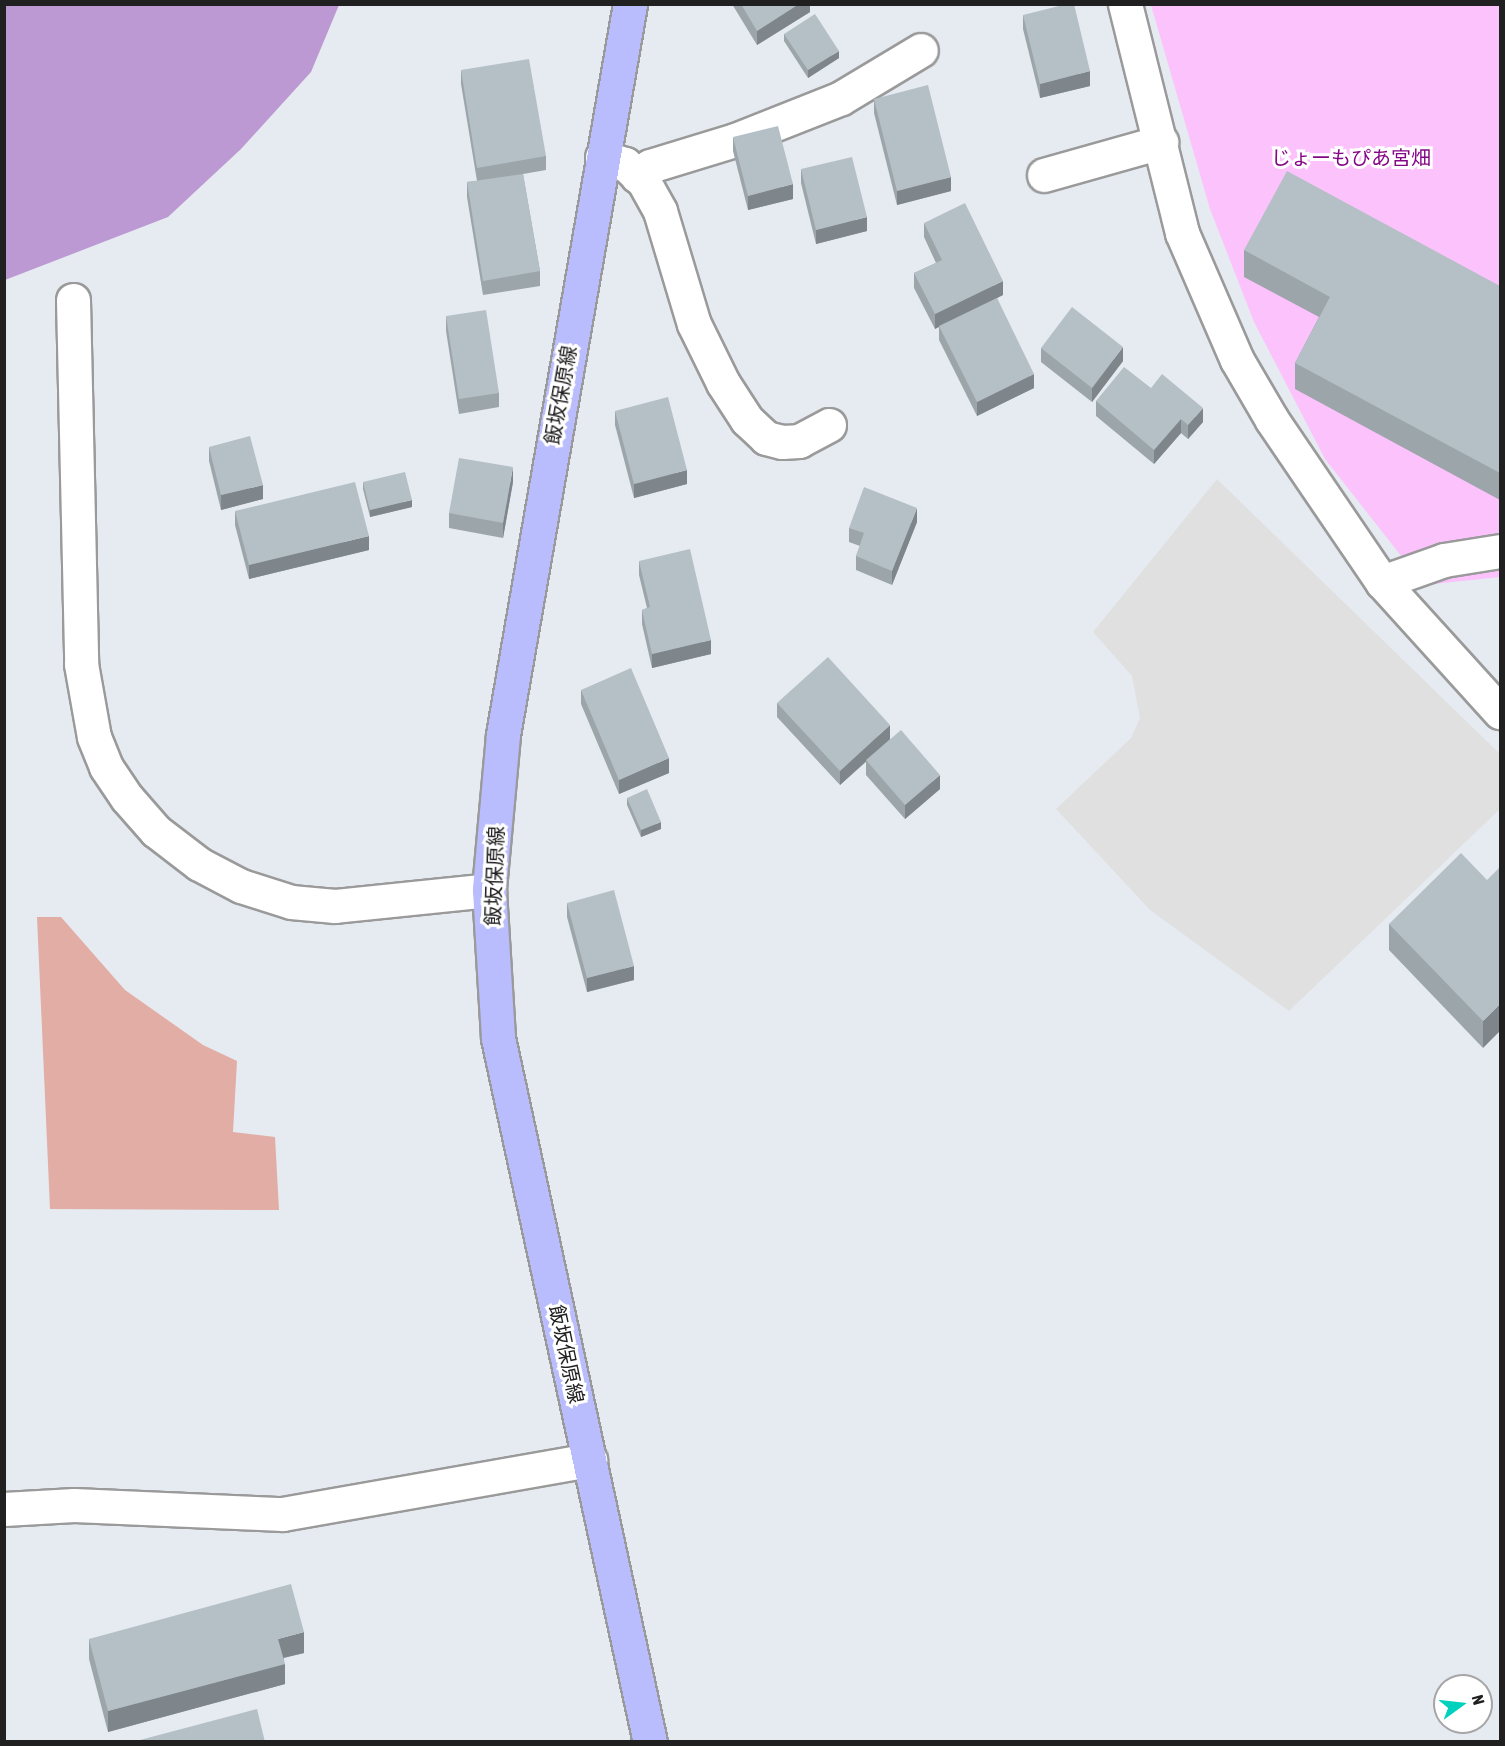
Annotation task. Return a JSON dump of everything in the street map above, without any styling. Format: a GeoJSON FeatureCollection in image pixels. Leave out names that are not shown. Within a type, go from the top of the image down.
{"type":"FeatureCollection","features":[{"type":"Feature","properties":{"kind":"main road","name":"飯坂保原線"},"geometry":{"type":"LineString","coordinates":[[630,4],[503,735],[489,890],[498,1038],[650,1742]]}},
{"type":"Feature","properties":{"kind":"street"},"geometry":{"type":"LineString","coordinates":[[1125,4],[1182,233],[1238,360],[1283,436],[1382,582],[1500,712]]}},
{"type":"Feature","properties":{"kind":"street"},"geometry":{"type":"LineString","coordinates":[[637,176],[650,166],[735,140],[841,98],[921,50]]}},
{"type":"Feature","properties":{"kind":"street"},"geometry":{"type":"LineString","coordinates":[[1044,175],[1161,142]]}},
{"type":"Feature","properties":{"kind":"street"},"geometry":{"type":"LineString","coordinates":[[602,157],[625,164],[637,176],[660,211],[680,284],[707,354],[747,420],[766,438],[782,442],[799,441],[830,425]]}},
{"type":"Feature","properties":{"kind":"street"},"geometry":{"type":"LineString","coordinates":[[73,300],[81,664],[94,737],[106,767],[127,798],[156,831],[199,864],[241,886],[291,902],[334,906],[489,890]]}},
{"type":"Feature","properties":{"kind":"street"},"geometry":{"type":"LineString","coordinates":[[1382,582],[1444,560],[1500,551]]}},
{"type":"Feature","properties":{"kind":"street"},"geometry":{"type":"LineString","coordinates":[[4,1509],[74,1505],[283,1514],[590,1460]]}},
{"type":"Feature","properties":{"kind":"shaded area"},"geometry":{"type":"Polygon","coordinates":[[[5,4],[339,5],[311,72],[241,149],[168,217],[5,280],[5,4]]]}},
{"type":"Feature","properties":{"kind":"shaded area"},"geometry":{"type":"Polygon","coordinates":[[[1217,479],[1500,754],[1500,809],[1289,1011],[1150,910],[1056,809],[1131,738],[1140,718],[1132,676],[1093,632],[1217,479]]]}},
{"type":"Feature","properties":{"kind":"shaded area"},"geometry":{"type":"Polygon","coordinates":[[[37,917],[61,917],[125,990],[203,1045],[237,1061],[233,1132],[275,1137],[279,1210],[50,1209],[37,917]]]}},
{"type":"Feature","properties":{"kind":"green space","name":"じょーもぴあ宮畑"},"geometry":{"type":"Polygon","coordinates":[[[1151,5],[1500,5],[1500,577],[1424,585],[1325,459],[1254,322],[1210,209],[1151,5]]]}},
{"type":"Feature","properties":{"kind":"building"},"geometry":{"type":"Polygon","coordinates":[[[741,4],[799,4],[757,31],[741,4]]]}},
{"type":"Feature","properties":{"kind":"building"},"geometry":{"type":"Polygon","coordinates":[[[1074,4],[1090,71],[1040,84],[1023,15],[1074,4]]]}},
{"type":"Feature","properties":{"kind":"building"},"geometry":{"type":"Polygon","coordinates":[[[815,14],[839,51],[808,70],[784,34],[815,14]]]}},
{"type":"Feature","properties":{"kind":"building"},"geometry":{"type":"Polygon","coordinates":[[[529,59],[546,156],[477,168],[461,70],[529,59]]]}},
{"type":"Feature","properties":{"kind":"building"},"geometry":{"type":"Polygon","coordinates":[[[928,85],[951,177],[897,191],[874,99],[928,85]]]}},
{"type":"Feature","properties":{"kind":"building"},"geometry":{"type":"Polygon","coordinates":[[[778,126],[793,184],[748,196],[733,137],[778,126]]]}},
{"type":"Feature","properties":{"kind":"building"},"geometry":{"type":"Polygon","coordinates":[[[852,157],[867,217],[816,230],[801,169],[852,157]]]}},
{"type":"Feature","properties":{"kind":"building"},"geometry":{"type":"Polygon","coordinates":[[[1287,171],[1500,286],[1500,473],[1295,363],[1330,297],[1244,250],[1287,171]]]}},
{"type":"Feature","properties":{"kind":"building"},"geometry":{"type":"Polygon","coordinates":[[[523,174],[540,271],[483,281],[467,182],[523,174]]]}},
{"type":"Feature","properties":{"kind":"building"},"geometry":{"type":"Polygon","coordinates":[[[965,203],[1003,281],[935,314],[914,273],[942,260],[924,223],[965,203]]]}},
{"type":"Feature","properties":{"kind":"building"},"geometry":{"type":"Polygon","coordinates":[[[997,298],[1034,374],[977,402],[939,326],[997,298]]]}},
{"type":"Feature","properties":{"kind":"building"},"geometry":{"type":"Polygon","coordinates":[[[1072,307],[1123,347],[1092,388],[1041,348],[1072,307]]]}},
{"type":"Feature","properties":{"kind":"building"},"geometry":{"type":"Polygon","coordinates":[[[486,310],[499,393],[459,399],[446,316],[486,310]]]}},
{"type":"Feature","properties":{"kind":"building"},"geometry":{"type":"Polygon","coordinates":[[[1124,367],[1151,388],[1162,374],[1203,408],[1188,425],[1181,419],[1154,450],[1096,401],[1124,367]]]}},
{"type":"Feature","properties":{"kind":"building"},"geometry":{"type":"Polygon","coordinates":[[[668,397],[687,470],[634,484],[615,411],[668,397]]]}},
{"type":"Feature","properties":{"kind":"building"},"geometry":{"type":"Polygon","coordinates":[[[250,436],[263,485],[221,495],[209,447],[250,436]]]}},
{"type":"Feature","properties":{"kind":"building"},"geometry":{"type":"Polygon","coordinates":[[[459,458],[513,467],[503,523],[449,513],[459,458]]]}},
{"type":"Feature","properties":{"kind":"building"},"geometry":{"type":"Polygon","coordinates":[[[405,472],[412,500],[370,510],[363,482],[405,472]]]}},
{"type":"Feature","properties":{"kind":"building"},"geometry":{"type":"Polygon","coordinates":[[[355,482],[369,536],[249,565],[235,511],[355,482]]]}},
{"type":"Feature","properties":{"kind":"building"},"geometry":{"type":"Polygon","coordinates":[[[864,487],[917,508],[892,571],[856,556],[864,533],[849,528],[864,487]]]}},
{"type":"Feature","properties":{"kind":"building"},"geometry":{"type":"Polygon","coordinates":[[[690,549],[711,640],[652,654],[642,610],[650,607],[639,561],[690,549]]]}},
{"type":"Feature","properties":{"kind":"building"},"geometry":{"type":"Polygon","coordinates":[[[828,657],[890,725],[840,771],[777,703],[828,657]]]}},
{"type":"Feature","properties":{"kind":"building"},"geometry":{"type":"Polygon","coordinates":[[[631,668],[669,758],[619,780],[581,690],[631,668]]]}},
{"type":"Feature","properties":{"kind":"building"},"geometry":{"type":"Polygon","coordinates":[[[901,730],[940,775],[905,805],[866,760],[901,730]]]}},
{"type":"Feature","properties":{"kind":"building"},"geometry":{"type":"Polygon","coordinates":[[[647,789],[661,822],[641,830],[627,798],[647,789]]]}},
{"type":"Feature","properties":{"kind":"building"},"geometry":{"type":"Polygon","coordinates":[[[1461,853],[1487,880],[1500,867],[1500,1004],[1483,1021],[1389,924],[1461,853]]]}},
{"type":"Feature","properties":{"kind":"building"},"geometry":{"type":"Polygon","coordinates":[[[614,890],[634,966],[587,978],[567,903],[614,890]]]}},
{"type":"Feature","properties":{"kind":"building"},"geometry":{"type":"Polygon","coordinates":[[[291,1584],[304,1632],[278,1639],[285,1664],[108,1711],[89,1639],[291,1584]]]}},
{"type":"Feature","properties":{"kind":"building"},"geometry":{"type":"Polygon","coordinates":[[[257,1709],[265,1742],[140,1742],[140,1740],[257,1709]]]}}]}
